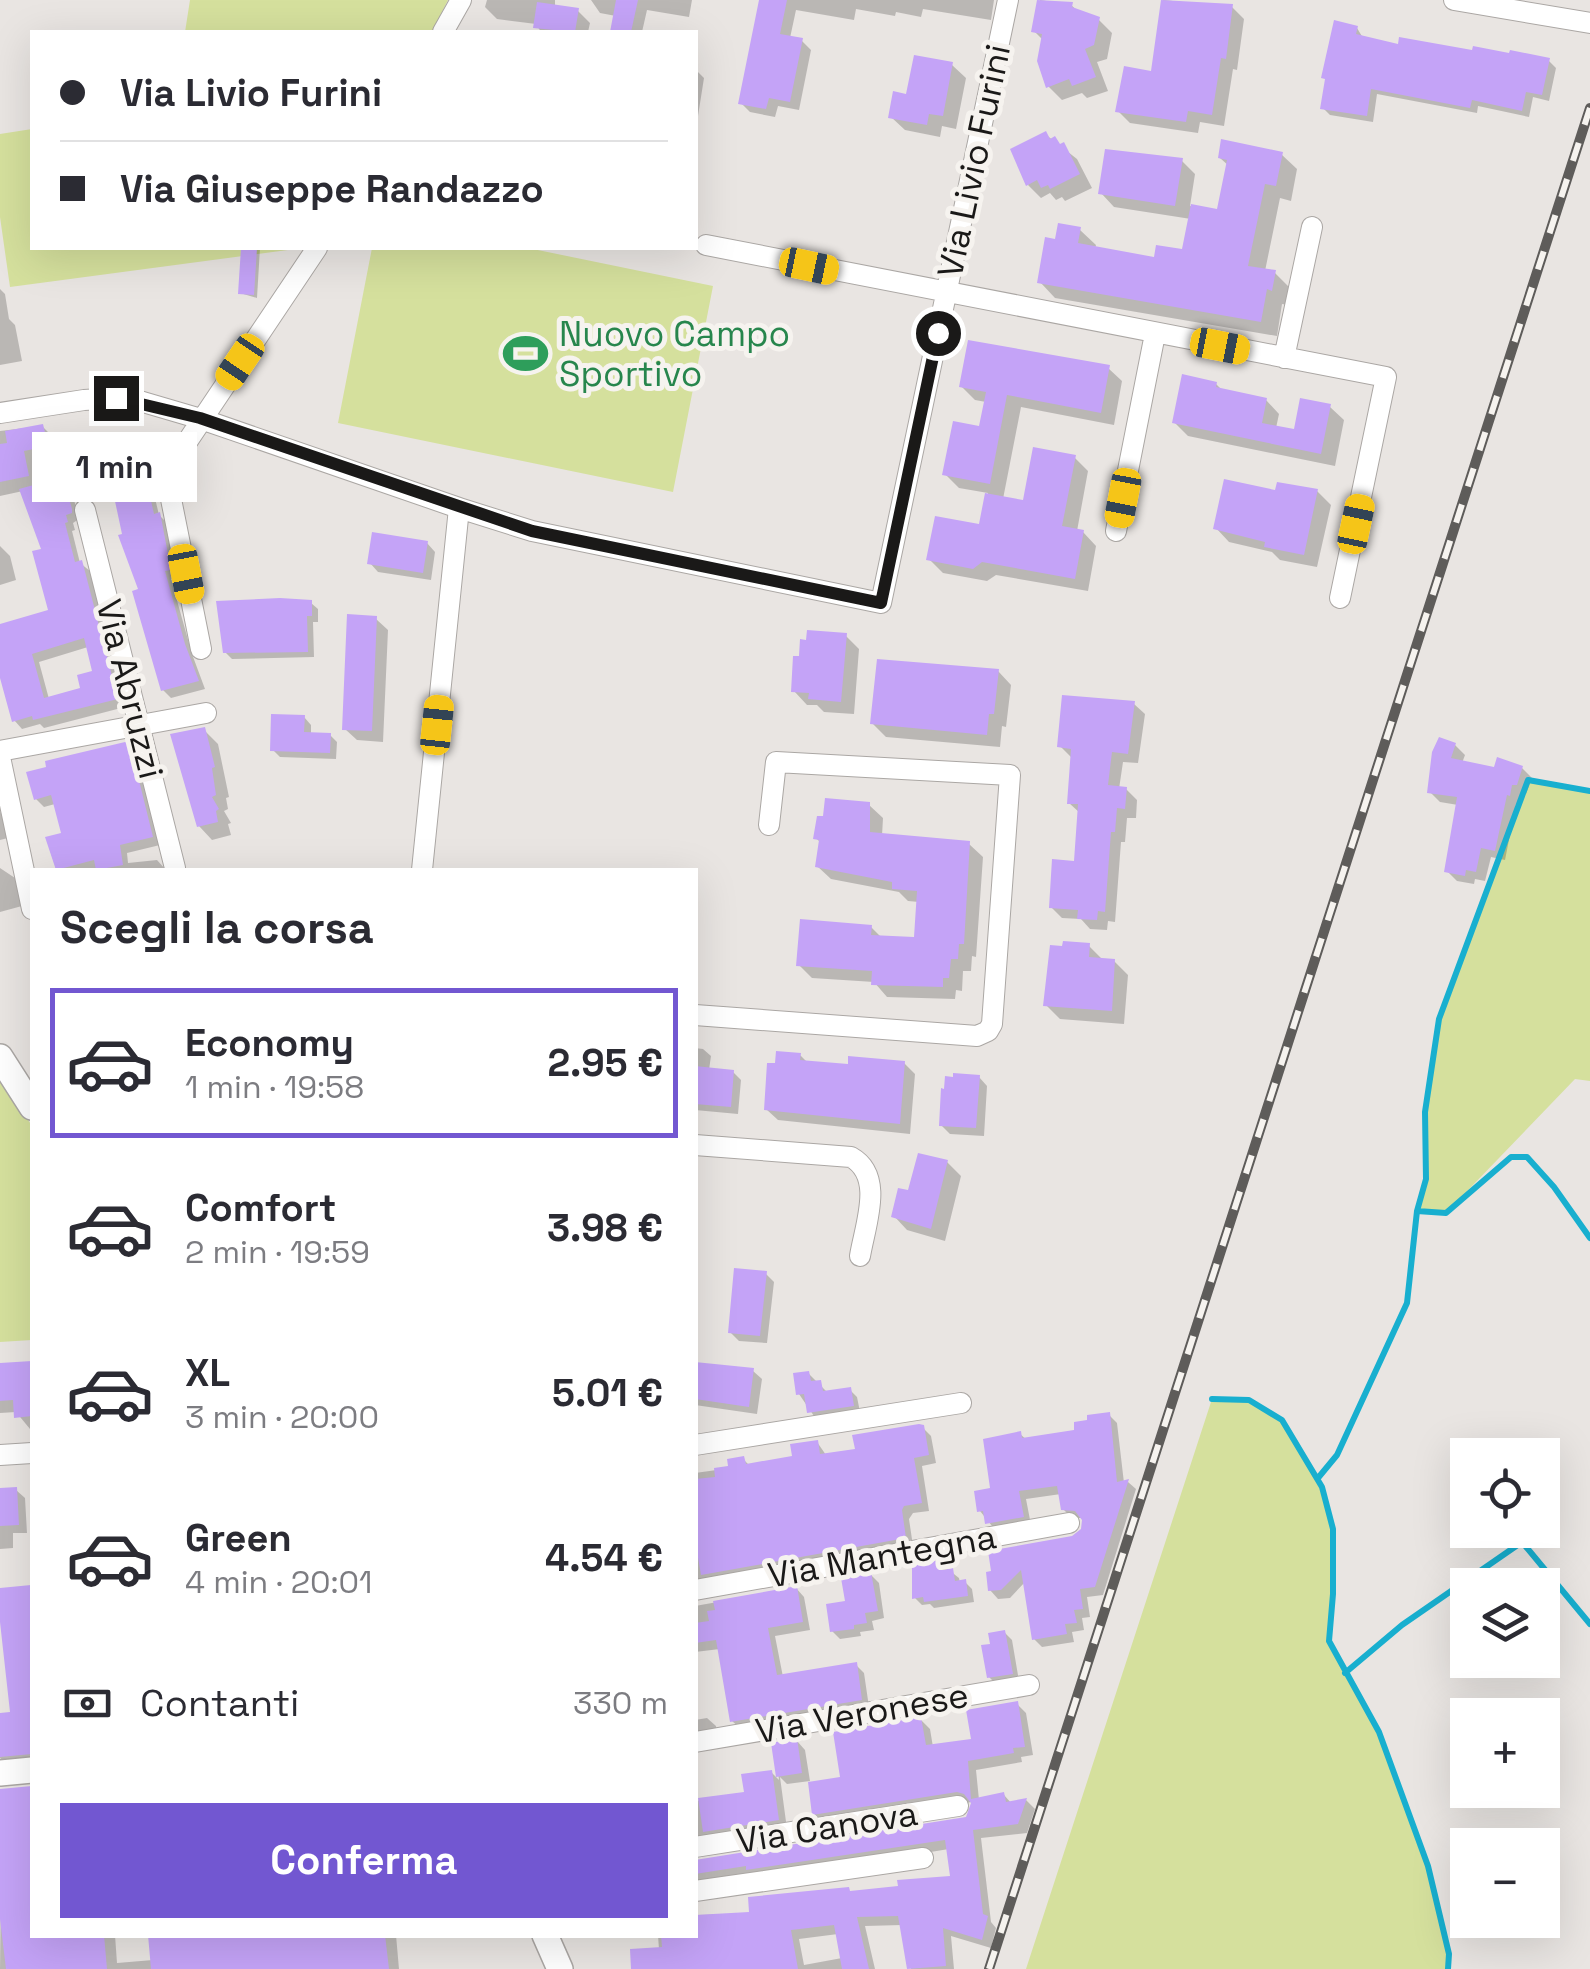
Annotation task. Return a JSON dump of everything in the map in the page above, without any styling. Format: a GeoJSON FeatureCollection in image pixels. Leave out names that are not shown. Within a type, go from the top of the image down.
{"type":"FeatureCollection","features":[{"type":"Feature","properties":{"kind":"street"},"geometry":{"type":"LineString","coordinates":[[444,30],[461,0]]}},
{"type":"Feature","properties":{"kind":"street","name":"Via Livio Furini"},"geometry":{"type":"LineString","coordinates":[[459,508],[532,531],[881,603],[1008,0]]}},
{"type":"Feature","properties":{"kind":"street"},"geometry":{"type":"LineString","coordinates":[[1454,0],[1590,22]]}},
{"type":"Feature","properties":{"kind":"street"},"geometry":{"type":"LineString","coordinates":[[1284,358],[1312,227]]}},
{"type":"Feature","properties":{"kind":"street"},"geometry":{"type":"LineString","coordinates":[[706,245],[1386,377],[1340,598]]}},
{"type":"Feature","properties":{"kind":"street"},"geometry":{"type":"LineString","coordinates":[[200,649],[171,499],[186,445],[200,418],[317,250]]}},
{"type":"Feature","properties":{"kind":"street"},"geometry":{"type":"LineString","coordinates":[[1116,530],[1155,334]]}},
{"type":"Feature","properties":{"kind":"street"},"geometry":{"type":"LineString","coordinates":[[0,413],[116,398],[200,418],[459,508],[422,868]]}},
{"type":"Feature","properties":{"kind":"street","name":"Via Abruzzi"},"geometry":{"type":"LineString","coordinates":[[85,510],[175,868]]}},
{"type":"Feature","properties":{"kind":"street"},"geometry":{"type":"LineString","coordinates":[[30,899],[0,754],[206,713]]}},
{"type":"Feature","properties":{"kind":"street"},"geometry":{"type":"LineString","coordinates":[[698,1014],[977,1036],[992,1024],[1010,775],[776,762],[769,825]]}},
{"type":"Feature","properties":{"kind":"street"},"geometry":{"type":"LineString","coordinates":[[0,1057],[30,1103]]}},
{"type":"Feature","properties":{"kind":"street"},"geometry":{"type":"LineString","coordinates":[[698,1145],[851,1157],[860,1162],[869,1174],[871,1186],[860,1256]]}},
{"type":"Feature","properties":{"kind":"street"},"geometry":{"type":"LineString","coordinates":[[698,1445],[961,1403]]}},
{"type":"Feature","properties":{"kind":"street"},"geometry":{"type":"LineString","coordinates":[[0,1456],[30,1453]]}},
{"type":"Feature","properties":{"kind":"street","name":"Via Mantegna"},"geometry":{"type":"LineString","coordinates":[[698,1589],[1069,1523]]}},
{"type":"Feature","properties":{"kind":"street","name":"Via Veronese"},"geometry":{"type":"LineString","coordinates":[[698,1741],[1028,1686]]}},
{"type":"Feature","properties":{"kind":"street"},"geometry":{"type":"LineString","coordinates":[[0,1773],[30,1770]]}},
{"type":"Feature","properties":{"kind":"street","name":"Via Canova"},"geometry":{"type":"LineString","coordinates":[[698,1848],[958,1806]]}},
{"type":"Feature","properties":{"kind":"street"},"geometry":{"type":"LineString","coordinates":[[698,1891],[923,1858]]}},
{"type":"Feature","properties":{"kind":"street"},"geometry":{"type":"LineString","coordinates":[[547,1938],[560,1969]]}},
{"type":"Feature","properties":{"kind":"green space"},"geometry":{"type":"Polygon","coordinates":[[[190,0],[448,0],[433,30],[185,30],[190,0]]]}},
{"type":"Feature","properties":{"kind":"green space"},"geometry":{"type":"Polygon","coordinates":[[[30,129],[30,250],[288,250],[10,287],[0,217],[0,134],[30,129]]]}},
{"type":"Feature","properties":{"kind":"green space","name":"Nuovo Campo Sportivo"},"geometry":{"type":"Polygon","coordinates":[[[372,250],[538,250],[713,286],[673,492],[338,423],[372,250]]]}},
{"type":"Feature","properties":{"kind":"green space"},"geometry":{"type":"Polygon","coordinates":[[[1528,780],[1590,791],[1590,1081],[1575,1079],[1446,1213],[1417,1211],[1426,1179],[1425,1112],[1439,1019],[1528,780]]]}},
{"type":"Feature","properties":{"kind":"green space"},"geometry":{"type":"Polygon","coordinates":[[[0,1076],[30,1123],[30,1340],[0,1342],[0,1076]]]}},
{"type":"Feature","properties":{"kind":"green space"},"geometry":{"type":"Polygon","coordinates":[[[1212,1399],[1249,1400],[1282,1420],[1318,1478],[1333,1529],[1329,1641],[1379,1732],[1428,1865],[1449,1954],[1448,1969],[1026,1969],[1212,1399]]]}},
{"type":"Feature","properties":{"kind":"building"},"geometry":{"type":"Polygon","coordinates":[[[616,0],[638,0],[631,30],[610,30],[616,0]]]}},
{"type":"Feature","properties":{"kind":"building"},"geometry":{"type":"Polygon","coordinates":[[[759,0],[787,0],[780,34],[803,38],[790,102],[769,98],[766,109],[738,104],[759,0]]]}},
{"type":"Feature","properties":{"kind":"building"},"geometry":{"type":"Polygon","coordinates":[[[1037,0],[1073,2],[1072,7],[1100,17],[1094,45],[1085,49],[1096,77],[1072,86],[1069,79],[1046,88],[1037,61],[1042,34],[1031,32],[1037,0]]]}},
{"type":"Feature","properties":{"kind":"building"},"geometry":{"type":"Polygon","coordinates":[[[1161,0],[1233,4],[1226,59],[1221,58],[1212,115],[1188,111],[1186,122],[1115,112],[1124,66],[1151,71],[1161,0]]]}},
{"type":"Feature","properties":{"kind":"building"},"geometry":{"type":"Polygon","coordinates":[[[537,2],[579,8],[575,30],[533,28],[537,2]]]}},
{"type":"Feature","properties":{"kind":"building"},"geometry":{"type":"Polygon","coordinates":[[[1334,20],[1358,26],[1356,34],[1398,44],[1399,37],[1550,58],[1542,95],[1526,92],[1522,111],[1472,100],[1470,108],[1371,89],[1367,116],[1320,109],[1325,79],[1321,78],[1334,20]]]}},
{"type":"Feature","properties":{"kind":"building"},"geometry":{"type":"Polygon","coordinates":[[[914,55],[953,62],[943,116],[929,114],[927,125],[888,118],[893,91],[906,94],[914,55]]]}},
{"type":"Feature","properties":{"kind":"building"},"geometry":{"type":"Polygon","coordinates":[[[1046,131],[1050,139],[1055,136],[1060,144],[1064,142],[1080,174],[1050,189],[1048,185],[1041,188],[1037,180],[1026,186],[1010,149],[1046,131]]]}},
{"type":"Feature","properties":{"kind":"building"},"geometry":{"type":"Polygon","coordinates":[[[1221,139],[1283,152],[1276,186],[1265,184],[1248,266],[1276,270],[1272,291],[1267,289],[1261,322],[1037,283],[1045,237],[1055,239],[1058,223],[1081,227],[1078,243],[1154,257],[1156,245],[1182,249],[1191,204],[1217,209],[1227,160],[1218,158],[1221,139]]]}},
{"type":"Feature","properties":{"kind":"building"},"geometry":{"type":"Polygon","coordinates":[[[1105,149],[1183,158],[1175,206],[1098,194],[1105,149]]]}},
{"type":"Feature","properties":{"kind":"building"},"geometry":{"type":"Polygon","coordinates":[[[241,250],[257,250],[254,295],[238,294],[241,250]]]}},
{"type":"Feature","properties":{"kind":"building"},"geometry":{"type":"Polygon","coordinates":[[[968,340],[1110,365],[1101,413],[1007,395],[990,484],[942,475],[953,421],[979,426],[986,392],[959,387],[968,340]]]}},
{"type":"Feature","properties":{"kind":"building"},"geometry":{"type":"Polygon","coordinates":[[[1182,374],[1217,382],[1216,387],[1267,398],[1262,423],[1294,429],[1300,398],[1331,404],[1321,454],[1172,423],[1182,374]]]}},
{"type":"Feature","properties":{"kind":"building"},"geometry":{"type":"Polygon","coordinates":[[[43,424],[48,446],[24,451],[29,476],[0,482],[0,444],[7,443],[5,431],[43,424]]]}},
{"type":"Feature","properties":{"kind":"building"},"geometry":{"type":"Polygon","coordinates":[[[1033,447],[1076,455],[1062,526],[1084,530],[1075,579],[982,562],[973,569],[926,560],[935,516],[979,524],[985,493],[1023,500],[1033,447]]]}},
{"type":"Feature","properties":{"kind":"building"},"geometry":{"type":"Polygon","coordinates":[[[143,466],[154,514],[160,512],[171,570],[165,571],[199,681],[161,691],[132,591],[138,589],[118,535],[122,534],[109,473],[143,466]]]}},
{"type":"Feature","properties":{"kind":"building"},"geometry":{"type":"Polygon","coordinates":[[[63,477],[72,509],[65,523],[75,562],[82,560],[118,699],[12,722],[0,678],[0,624],[48,610],[32,551],[41,549],[19,489],[63,477]],[[84,638],[32,654],[44,698],[80,688],[77,675],[92,671],[84,638]]]}},
{"type":"Feature","properties":{"kind":"building"},"geometry":{"type":"Polygon","coordinates":[[[1224,479],[1275,490],[1277,482],[1318,489],[1304,555],[1264,547],[1265,542],[1213,529],[1224,479]]]}},
{"type":"Feature","properties":{"kind":"building"},"geometry":{"type":"Polygon","coordinates":[[[372,532],[428,541],[423,573],[367,564],[372,532]]]}},
{"type":"Feature","properties":{"kind":"building"},"geometry":{"type":"Polygon","coordinates":[[[312,600],[312,616],[307,616],[308,652],[223,653],[216,601],[312,600]]]}},
{"type":"Feature","properties":{"kind":"building"},"geometry":{"type":"Polygon","coordinates":[[[347,614],[377,616],[372,731],[342,730],[347,614]]]}},
{"type":"Feature","properties":{"kind":"building"},"geometry":{"type":"Polygon","coordinates":[[[807,630],[847,633],[841,702],[808,699],[809,693],[791,692],[793,656],[799,656],[800,639],[806,640],[807,630]]]}},
{"type":"Feature","properties":{"kind":"building"},"geometry":{"type":"Polygon","coordinates":[[[877,659],[999,669],[994,714],[989,714],[987,735],[870,724],[877,659]]]}},
{"type":"Feature","properties":{"kind":"building"},"geometry":{"type":"Polygon","coordinates":[[[1062,695],[1135,701],[1128,754],[1112,752],[1108,785],[1127,787],[1125,809],[1117,808],[1115,832],[1111,832],[1105,912],[1098,911],[1097,920],[1077,919],[1078,910],[1049,908],[1052,859],[1074,861],[1078,804],[1067,804],[1071,749],[1057,747],[1062,695]]]}},
{"type":"Feature","properties":{"kind":"building"},"geometry":{"type":"Polygon","coordinates":[[[271,714],[305,715],[304,732],[331,733],[330,753],[270,751],[271,714]]]}},
{"type":"Feature","properties":{"kind":"building"},"geometry":{"type":"Polygon","coordinates":[[[205,727],[215,767],[212,768],[216,795],[212,797],[219,809],[218,822],[197,827],[170,734],[205,727]]]}},
{"type":"Feature","properties":{"kind":"building"},"geometry":{"type":"Polygon","coordinates":[[[1439,737],[1456,743],[1451,758],[1494,767],[1497,757],[1523,766],[1517,785],[1512,785],[1510,796],[1507,795],[1495,851],[1481,848],[1476,872],[1466,870],[1465,876],[1444,872],[1457,797],[1427,793],[1432,752],[1439,737]]]}},
{"type":"Feature","properties":{"kind":"building"},"geometry":{"type":"Polygon","coordinates":[[[130,744],[153,837],[120,845],[123,865],[96,868],[94,860],[55,868],[45,837],[61,833],[51,795],[34,800],[26,772],[46,767],[45,761],[130,744]]]}},
{"type":"Feature","properties":{"kind":"building"},"geometry":{"type":"Polygon","coordinates":[[[825,798],[870,802],[870,832],[970,841],[964,944],[959,944],[958,959],[951,959],[949,978],[943,978],[943,987],[871,985],[872,971],[796,966],[800,919],[872,925],[871,935],[914,937],[917,891],[892,889],[892,882],[815,867],[819,840],[813,839],[817,816],[823,816],[825,798]]]}},
{"type":"Feature","properties":{"kind":"building"},"geometry":{"type":"Polygon","coordinates":[[[1063,941],[1090,943],[1089,957],[1115,959],[1112,1011],[1043,1006],[1050,945],[1062,946],[1063,941]]]}},
{"type":"Feature","properties":{"kind":"building"},"geometry":{"type":"Polygon","coordinates":[[[776,1051],[801,1053],[800,1060],[848,1064],[848,1056],[905,1061],[900,1124],[764,1110],[767,1063],[775,1063],[776,1051]]]}},
{"type":"Feature","properties":{"kind":"building"},"geometry":{"type":"Polygon","coordinates":[[[698,1066],[734,1070],[731,1107],[698,1104],[698,1066]]]}},
{"type":"Feature","properties":{"kind":"building"},"geometry":{"type":"Polygon","coordinates":[[[953,1073],[980,1075],[976,1128],[939,1126],[941,1088],[944,1089],[945,1076],[953,1077],[953,1073]]]}},
{"type":"Feature","properties":{"kind":"building"},"geometry":{"type":"Polygon","coordinates":[[[918,1153],[948,1160],[931,1229],[891,1217],[898,1188],[908,1190],[918,1153]]]}},
{"type":"Feature","properties":{"kind":"building"},"geometry":{"type":"Polygon","coordinates":[[[734,1268],[767,1271],[760,1336],[728,1333],[734,1268]]]}},
{"type":"Feature","properties":{"kind":"building"},"geometry":{"type":"Polygon","coordinates":[[[30,1361],[30,1416],[14,1418],[13,1400],[0,1401],[0,1363],[30,1361]]]}},
{"type":"Feature","properties":{"kind":"building"},"geometry":{"type":"Polygon","coordinates":[[[698,1362],[754,1368],[749,1407],[698,1399],[698,1362]]]}},
{"type":"Feature","properties":{"kind":"building"},"geometry":{"type":"Polygon","coordinates":[[[809,1371],[811,1381],[821,1380],[823,1391],[851,1387],[854,1406],[807,1413],[804,1394],[796,1395],[793,1373],[809,1371]]]}},
{"type":"Feature","properties":{"kind":"building"},"geometry":{"type":"Polygon","coordinates":[[[1110,1412],[1117,1482],[1129,1479],[1095,1587],[1080,1589],[1083,1609],[1074,1610],[1077,1623],[1065,1624],[1067,1634],[1032,1640],[1021,1570],[1001,1590],[988,1591],[988,1551],[1072,1536],[1081,1529],[1082,1520],[1075,1511],[1061,1510],[1057,1486],[1019,1491],[1024,1517],[985,1524],[983,1511],[977,1512],[974,1491],[990,1488],[983,1439],[1021,1431],[1022,1438],[1074,1430],[1074,1422],[1087,1420],[1087,1415],[1110,1412]]]}},
{"type":"Feature","properties":{"kind":"building"},"geometry":{"type":"Polygon","coordinates":[[[924,1425],[929,1455],[914,1458],[922,1503],[904,1506],[902,1510],[906,1538],[701,1575],[698,1479],[715,1477],[714,1468],[728,1466],[727,1459],[744,1456],[746,1464],[792,1456],[790,1444],[818,1440],[820,1454],[855,1449],[852,1435],[924,1425]]]}},
{"type":"Feature","properties":{"kind":"building"},"geometry":{"type":"Polygon","coordinates":[[[17,1487],[19,1525],[0,1526],[0,1488],[17,1487]]]}},
{"type":"Feature","properties":{"kind":"building"},"geometry":{"type":"Polygon","coordinates":[[[941,1560],[943,1570],[953,1568],[955,1581],[966,1579],[968,1596],[924,1602],[923,1597],[912,1599],[912,1565],[941,1560]]]}},
{"type":"Feature","properties":{"kind":"building"},"geometry":{"type":"Polygon","coordinates":[[[871,1572],[878,1611],[865,1613],[867,1623],[854,1625],[854,1629],[830,1632],[826,1604],[845,1601],[841,1578],[871,1572]]]}},
{"type":"Feature","properties":{"kind":"building"},"geometry":{"type":"Polygon","coordinates":[[[30,1585],[30,1754],[0,1757],[0,1713],[10,1712],[0,1588],[30,1585]]]}},
{"type":"Feature","properties":{"kind":"building"},"geometry":{"type":"Polygon","coordinates":[[[797,1586],[803,1622],[768,1628],[777,1675],[857,1662],[862,1700],[730,1722],[716,1640],[698,1643],[698,1623],[709,1621],[707,1611],[715,1610],[713,1601],[797,1586]]]}},
{"type":"Feature","properties":{"kind":"building"},"geometry":{"type":"Polygon","coordinates":[[[1005,1630],[1013,1674],[987,1678],[981,1645],[990,1644],[988,1633],[1005,1630]]]}},
{"type":"Feature","properties":{"kind":"building"},"geometry":{"type":"Polygon","coordinates":[[[1018,1701],[1025,1747],[1013,1748],[1014,1753],[968,1761],[971,1799],[1004,1792],[1006,1802],[1027,1798],[1018,1824],[973,1830],[983,1914],[988,1916],[982,1940],[943,1928],[946,1966],[907,1969],[898,1916],[857,1917],[869,1969],[842,1969],[834,1925],[791,1930],[798,1969],[631,1969],[630,1949],[662,1947],[661,1938],[698,1938],[698,1915],[749,1912],[748,1897],[849,1887],[850,1891],[898,1886],[897,1880],[950,1876],[945,1840],[746,1870],[746,1866],[698,1874],[698,1860],[966,1817],[971,1803],[957,1792],[812,1815],[808,1782],[840,1777],[833,1732],[921,1717],[926,1745],[971,1739],[966,1710],[1018,1701]]]}},
{"type":"Feature","properties":{"kind":"building"},"geometry":{"type":"Polygon","coordinates":[[[797,1738],[802,1773],[776,1777],[771,1743],[797,1738]]]}},
{"type":"Feature","properties":{"kind":"building"},"geometry":{"type":"Polygon","coordinates":[[[772,1770],[779,1820],[703,1832],[698,1798],[744,1792],[741,1774],[772,1770]]]}},
{"type":"Feature","properties":{"kind":"building"},"geometry":{"type":"Polygon","coordinates":[[[30,1786],[30,1938],[104,1938],[107,1969],[6,1969],[0,1919],[0,1789],[30,1786]]]}},
{"type":"Feature","properties":{"kind":"building"},"geometry":{"type":"Polygon","coordinates":[[[148,1938],[385,1938],[389,1969],[151,1969],[148,1938]]]}},
{"type":"Feature","properties":{"kind":"waterway"},"geometry":{"type":"LineString","coordinates":[[1417,1211],[1426,1179],[1425,1112],[1439,1019],[1528,780],[1590,791]]}},
{"type":"Feature","properties":{"kind":"waterway"},"geometry":{"type":"LineString","coordinates":[[1318,1478],[1337,1455],[1407,1303],[1417,1211],[1446,1213],[1511,1157],[1527,1157],[1590,1238]]}},
{"type":"Feature","properties":{"kind":"waterway"},"geometry":{"type":"LineString","coordinates":[[1212,1399],[1249,1400],[1282,1420],[1322,1487],[1333,1529],[1329,1641],[1379,1732],[1428,1866],[1449,1954],[1448,1969]]}},
{"type":"Feature","properties":{"kind":"waterway"},"geometry":{"type":"LineString","coordinates":[[1345,1673],[1402,1625],[1522,1542],[1590,1624]]}},
{"type":"Feature","properties":{"kind":"railway"},"geometry":{"type":"LineString","coordinates":[[989,1969],[1590,108]]}},
{"type":"Feature","properties":{"kind":"place","name":"Nuovo Campo Sportivo"},"geometry":{"type":"Point","coordinates":[526,354]}},
{"type":"Feature","properties":{"kind":"route"},"geometry":{"type":"LineString","coordinates":[[116,398],[200,418],[532,531],[881,603],[938,333]]}}]}
